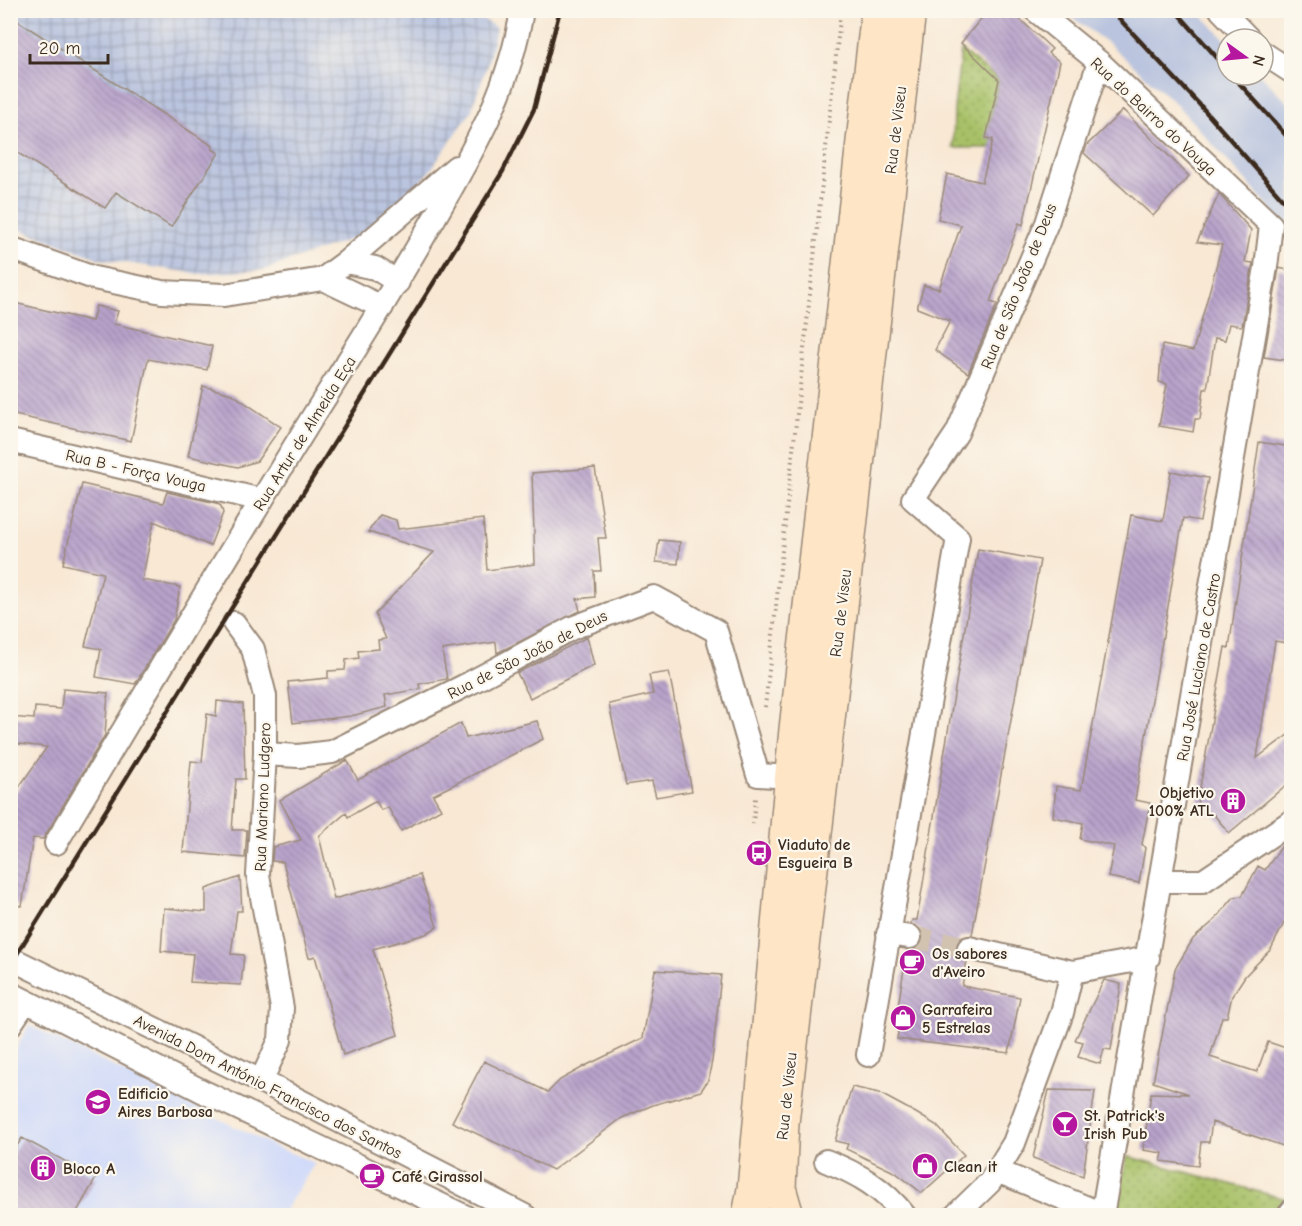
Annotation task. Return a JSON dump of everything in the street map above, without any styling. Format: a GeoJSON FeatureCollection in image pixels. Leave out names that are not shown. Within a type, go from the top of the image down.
{"type":"FeatureCollection","features":[{"type":"Feature","properties":{"kind":"main road","name":"Rua de Viseu"},"geometry":{"type":"LineString","coordinates":[[749,1215],[754,1189],[792,777],[878,10]]}},
{"type":"Feature","properties":{"kind":"main road","name":"Rua de Viseu"},"geometry":{"type":"LineString","coordinates":[[787,1215],[779,1188],[782,1123],[909,10]]}},
{"type":"Feature","properties":{"kind":"street","name":"Rua Artur de Almeida Eça"},"geometry":{"type":"LineString","coordinates":[[56,843],[262,500],[398,282],[473,152],[497,104],[516,48],[522,10]]}},
{"type":"Feature","properties":{"kind":"street","name":"Rua do Bairro do Vouga"},"geometry":{"type":"LineString","coordinates":[[1035,10],[1099,62],[1271,225]]}},
{"type":"Feature","properties":{"kind":"street"},"geometry":{"type":"LineString","coordinates":[[1221,10],[1237,27]]}},
{"type":"Feature","properties":{"kind":"street"},"geometry":{"type":"LineString","coordinates":[[1275,61],[1292,72]]}},
{"type":"Feature","properties":{"kind":"street","name":"Rua de São João de Deus"},"geometry":{"type":"LineString","coordinates":[[868,1055],[899,936],[958,538],[913,499],[957,433],[1047,223],[1099,62]]}},
{"type":"Feature","properties":{"kind":"street"},"geometry":{"type":"LineString","coordinates":[[10,248],[94,278],[162,292],[224,295],[323,279],[346,262],[473,152]]}},
{"type":"Feature","properties":{"kind":"street","name":"Rua José Luciano de Castro"},"geometry":{"type":"LineString","coordinates":[[1102,1215],[1162,880],[1266,267],[1271,225]]}},
{"type":"Feature","properties":{"kind":"street"},"geometry":{"type":"LineString","coordinates":[[346,262],[375,268],[398,282]]}},
{"type":"Feature","properties":{"kind":"street"},"geometry":{"type":"LineString","coordinates":[[323,279],[382,307]]}},
{"type":"Feature","properties":{"kind":"street","name":"Rua B - Força Vouga"},"geometry":{"type":"LineString","coordinates":[[10,441],[262,500]]}},
{"type":"Feature","properties":{"kind":"street","name":"Rua de São João de Deus"},"geometry":{"type":"LineString","coordinates":[[265,754],[298,756],[332,752],[470,683],[572,628],[654,597],[716,632],[758,775]]}},
{"type":"Feature","properties":{"kind":"street","name":"Rua Mariano Ludgero"},"geometry":{"type":"LineString","coordinates":[[234,623],[253,649],[264,696],[265,754],[258,875],[282,1008],[280,1040],[261,1081]]}},
{"type":"Feature","properties":{"kind":"street"},"geometry":{"type":"LineString","coordinates":[[758,775],[792,777]]}},
{"type":"Feature","properties":{"kind":"street"},"geometry":{"type":"LineString","coordinates":[[1162,880],[1203,881],[1292,822]]}},
{"type":"Feature","properties":{"kind":"street"},"geometry":{"type":"LineString","coordinates":[[969,948],[1072,972],[1148,958]]}},
{"type":"Feature","properties":{"kind":"street","name":"Avenida Dom António Francisco dos Santos"},"geometry":{"type":"LineString","coordinates":[[10,958],[261,1081],[525,1215]]}},
{"type":"Feature","properties":{"kind":"street"},"geometry":{"type":"LineString","coordinates":[[955,1215],[990,1182],[1014,1143],[1062,1013],[1072,972]]}},
{"type":"Feature","properties":{"kind":"street"},"geometry":{"type":"LineString","coordinates":[[10,1025],[18,997]]}},
{"type":"Feature","properties":{"kind":"street","name":"Avenida Dom António Francisco dos Santos"},"geometry":{"type":"LineString","coordinates":[[18,997],[206,1093],[464,1215]]}},
{"type":"Feature","properties":{"kind":"street"},"geometry":{"type":"LineString","coordinates":[[826,1161],[860,1174],[891,1198],[905,1215]]}},
{"type":"Feature","properties":{"kind":"street"},"geometry":{"type":"LineString","coordinates":[[997,1170],[1102,1215]]}},
{"type":"Feature","properties":{"kind":"street"},"geometry":{"type":"LineString","coordinates":[[1288,1215],[1292,1211]]}},
{"type":"Feature","properties":{"kind":"path"},"geometry":{"type":"LineString","coordinates":[[764,716],[839,10]]}},
{"type":"Feature","properties":{"kind":"path"},"geometry":{"type":"LineString","coordinates":[[753,824],[758,775]]}},
{"type":"Feature","properties":{"kind":"shaded area"},"geometry":{"type":"Polygon","coordinates":[[[470,10],[496,28],[489,59],[471,112],[427,175],[368,233],[264,270],[199,274],[100,259],[11,226],[10,11],[470,10]]]}},
{"type":"Feature","properties":{"kind":"shaded area"},"geometry":{"type":"Polygon","coordinates":[[[1063,11],[1197,11],[1215,29],[1215,87],[1273,87],[1291,106],[1291,242],[1265,202],[1175,103],[1109,44],[1063,11]]]}},
{"type":"Feature","properties":{"kind":"shaded area","name":"Edificio Aires Barbosa"},"geometry":{"type":"Polygon","coordinates":[[[29,1025],[276,1147],[315,1163],[282,1215],[11,1216],[11,1058],[29,1025]]]}},
{"type":"Feature","properties":{"kind":"green space"},"geometry":{"type":"Polygon","coordinates":[[[961,50],[999,80],[987,138],[996,140],[994,148],[953,148],[954,108],[961,50]]]}},
{"type":"Feature","properties":{"kind":"green space"},"geometry":{"type":"Polygon","coordinates":[[[1127,1156],[1286,1199],[1275,1215],[1115,1216],[1127,1156]]]}},
{"type":"Feature","properties":{"kind":"building"},"geometry":{"type":"Polygon","coordinates":[[[988,10],[1010,10],[1052,49],[1048,53],[1060,62],[1023,225],[1019,223],[990,302],[997,304],[968,373],[935,350],[950,321],[917,308],[924,285],[939,289],[961,225],[938,219],[947,174],[982,182],[993,139],[986,138],[999,80],[961,43],[988,10]]]}},
{"type":"Feature","properties":{"kind":"building"},"geometry":{"type":"Polygon","coordinates":[[[10,16],[213,146],[212,149],[219,153],[171,227],[116,192],[105,208],[10,148],[10,16]]]}},
{"type":"Feature","properties":{"kind":"building"},"geometry":{"type":"Polygon","coordinates":[[[1123,110],[1189,176],[1153,216],[1084,153],[1087,145],[1123,110]]]}},
{"type":"Feature","properties":{"kind":"building"},"geometry":{"type":"Polygon","coordinates":[[[1219,194],[1251,230],[1245,262],[1253,263],[1242,326],[1229,324],[1225,340],[1215,338],[1200,419],[1195,419],[1193,432],[1159,426],[1167,384],[1159,382],[1162,345],[1193,351],[1222,245],[1197,242],[1219,194]]]}},
{"type":"Feature","properties":{"kind":"building"},"geometry":{"type":"Polygon","coordinates":[[[1279,268],[1292,271],[1292,361],[1264,357],[1279,268]]]}},
{"type":"Feature","properties":{"kind":"building"},"geometry":{"type":"Polygon","coordinates":[[[10,302],[92,321],[96,306],[118,311],[114,324],[212,346],[207,370],[148,359],[131,441],[10,414],[10,302]]]}},
{"type":"Feature","properties":{"kind":"building"},"geometry":{"type":"Polygon","coordinates":[[[203,386],[232,394],[281,427],[257,461],[238,467],[188,456],[203,386]]]}},
{"type":"Feature","properties":{"kind":"building"},"geometry":{"type":"Polygon","coordinates":[[[1259,442],[1292,447],[1292,644],[1275,641],[1257,758],[1292,732],[1292,780],[1229,833],[1214,815],[1196,810],[1225,647],[1229,648],[1259,442]]]}},
{"type":"Feature","properties":{"kind":"building"},"geometry":{"type":"Polygon","coordinates":[[[595,468],[606,538],[598,538],[601,571],[594,571],[595,597],[577,599],[580,611],[497,653],[496,642],[442,650],[447,679],[419,684],[420,689],[385,695],[387,707],[351,716],[293,723],[288,682],[328,678],[328,671],[345,670],[346,660],[359,658],[358,651],[379,649],[378,640],[386,639],[375,614],[434,552],[368,532],[380,515],[396,520],[398,529],[483,519],[487,570],[535,564],[532,473],[595,468]]]}},
{"type":"Feature","properties":{"kind":"building"},"geometry":{"type":"Polygon","coordinates":[[[1171,471],[1208,478],[1200,521],[1183,518],[1135,800],[1150,803],[1142,844],[1145,848],[1139,883],[1108,877],[1114,846],[1080,839],[1083,823],[1053,817],[1056,786],[1081,790],[1131,515],[1163,521],[1171,471]]]}},
{"type":"Feature","properties":{"kind":"building"},"geometry":{"type":"Polygon","coordinates":[[[82,484],[163,503],[167,492],[216,503],[221,506],[223,513],[210,546],[154,521],[142,580],[180,587],[174,620],[135,684],[96,677],[101,649],[85,646],[103,573],[63,564],[82,484]]]}},
{"type":"Feature","properties":{"kind":"building"},"geometry":{"type":"Polygon","coordinates":[[[659,540],[680,542],[678,564],[656,562],[659,540]]]}},
{"type":"Feature","properties":{"kind":"building"},"geometry":{"type":"Polygon","coordinates":[[[978,549],[1040,560],[972,935],[960,938],[956,946],[959,957],[967,961],[962,986],[1020,997],[1009,1053],[897,1039],[901,1014],[897,1013],[907,950],[916,949],[923,939],[922,931],[911,924],[912,920],[917,920],[978,549]]]}},
{"type":"Feature","properties":{"kind":"building"},"geometry":{"type":"Polygon","coordinates":[[[587,637],[594,665],[530,698],[517,673],[587,637]]]}},
{"type":"Feature","properties":{"kind":"building"},"geometry":{"type":"Polygon","coordinates":[[[669,672],[692,791],[656,797],[652,781],[626,785],[609,704],[653,694],[649,675],[669,672]]]}},
{"type":"Feature","properties":{"kind":"building"},"geometry":{"type":"Polygon","coordinates":[[[63,689],[108,693],[105,735],[43,839],[33,838],[22,906],[10,905],[10,800],[47,747],[10,743],[10,717],[34,719],[35,707],[61,709],[63,689]]]}},
{"type":"Feature","properties":{"kind":"building"},"geometry":{"type":"Polygon","coordinates":[[[217,701],[243,704],[245,779],[236,779],[232,830],[247,830],[245,858],[183,852],[191,761],[202,762],[207,714],[216,716],[217,701]]]}},
{"type":"Feature","properties":{"kind":"building"},"geometry":{"type":"Polygon","coordinates":[[[537,721],[543,739],[433,795],[441,809],[401,831],[388,807],[381,810],[376,801],[348,817],[346,813],[319,836],[334,899],[420,875],[437,927],[426,934],[373,949],[398,1035],[343,1055],[315,956],[309,958],[283,862],[272,861],[273,847],[301,840],[280,800],[347,760],[358,780],[461,723],[466,738],[537,721]]]}},
{"type":"Feature","properties":{"kind":"building"},"geometry":{"type":"Polygon","coordinates":[[[1292,838],[1292,907],[1271,949],[1245,976],[1232,996],[1227,1017],[1222,1017],[1210,1057],[1257,1072],[1268,1042],[1292,1050],[1292,1149],[1212,1122],[1209,1142],[1201,1142],[1198,1166],[1161,1161],[1163,1153],[1143,1150],[1151,1093],[1189,1094],[1153,1082],[1175,969],[1193,939],[1215,920],[1234,897],[1242,896],[1258,866],[1265,870],[1284,843],[1292,838]]]}},
{"type":"Feature","properties":{"kind":"building"},"geometry":{"type":"Polygon","coordinates":[[[240,877],[242,911],[237,911],[231,954],[244,955],[241,985],[190,982],[193,954],[161,951],[164,908],[206,912],[206,889],[240,877]]]}},
{"type":"Feature","properties":{"kind":"building"},"geometry":{"type":"Polygon","coordinates":[[[655,970],[721,975],[712,1061],[708,1080],[701,1091],[653,1105],[622,1118],[553,1170],[452,1122],[484,1061],[548,1092],[560,1080],[643,1038],[655,970]]]}},
{"type":"Feature","properties":{"kind":"building"},"geometry":{"type":"Polygon","coordinates":[[[1104,980],[1121,984],[1111,1050],[1104,1049],[1100,1064],[1078,1057],[1083,1042],[1075,1040],[1104,980]]]}},
{"type":"Feature","properties":{"kind":"building"},"geometry":{"type":"Polygon","coordinates":[[[852,1087],[879,1093],[936,1125],[964,1155],[922,1193],[896,1173],[846,1149],[848,1144],[835,1141],[852,1087]]]}},
{"type":"Feature","properties":{"kind":"building","name":"St. Patrick's Irish Pub"},"geometry":{"type":"Polygon","coordinates":[[[1049,1090],[1095,1091],[1083,1176],[1033,1158],[1049,1090]]]}},
{"type":"Feature","properties":{"kind":"building","name":"Bloco A"},"geometry":{"type":"Polygon","coordinates":[[[22,1138],[96,1178],[75,1215],[10,1215],[10,1157],[22,1138]]]}},
{"type":"Feature","properties":{"kind":"tunnel"},"geometry":{"type":"LineString","coordinates":[[910,937],[969,948]]}},
{"type":"Feature","properties":{"kind":"railway"},"geometry":{"type":"LineString","coordinates":[[10,965],[503,171],[534,109],[560,10]]}},
{"type":"Feature","properties":{"kind":"railway"},"geometry":{"type":"LineString","coordinates":[[1111,10],[1199,104],[1292,210]]}},
{"type":"Feature","properties":{"kind":"railway"},"geometry":{"type":"LineString","coordinates":[[1175,10],[1215,55]]}},
{"type":"Feature","properties":{"kind":"railway"},"geometry":{"type":"LineString","coordinates":[[1243,87],[1292,142]]}},
{"type":"Feature","properties":{"kind":"place","name":"Objetivo 100% ATL"},"geometry":{"type":"Point","coordinates":[1233,801]}},
{"type":"Feature","properties":{"kind":"place","name":"Viaduto de Esgueira B"},"geometry":{"type":"Point","coordinates":[759,853]}},
{"type":"Feature","properties":{"kind":"place","name":"Os sabores d'Aveiro"},"geometry":{"type":"Point","coordinates":[912,962]}},
{"type":"Feature","properties":{"kind":"place","name":"Garrafeira 5 Estrelas"},"geometry":{"type":"Point","coordinates":[903,1018]}},
{"type":"Feature","properties":{"kind":"place","name":"Edificio Aires Barbosa"},"geometry":{"type":"Point","coordinates":[98,1102]}},
{"type":"Feature","properties":{"kind":"place","name":"St. Patrick's Irish Pub"},"geometry":{"type":"Point","coordinates":[1065,1124]}},
{"type":"Feature","properties":{"kind":"place","name":"Clean it"},"geometry":{"type":"Point","coordinates":[925,1166]}},
{"type":"Feature","properties":{"kind":"place","name":"Bloco A"},"geometry":{"type":"Point","coordinates":[43,1168]}},
{"type":"Feature","properties":{"kind":"place","name":"Café Girassol"},"geometry":{"type":"Point","coordinates":[372,1176]}}]}
